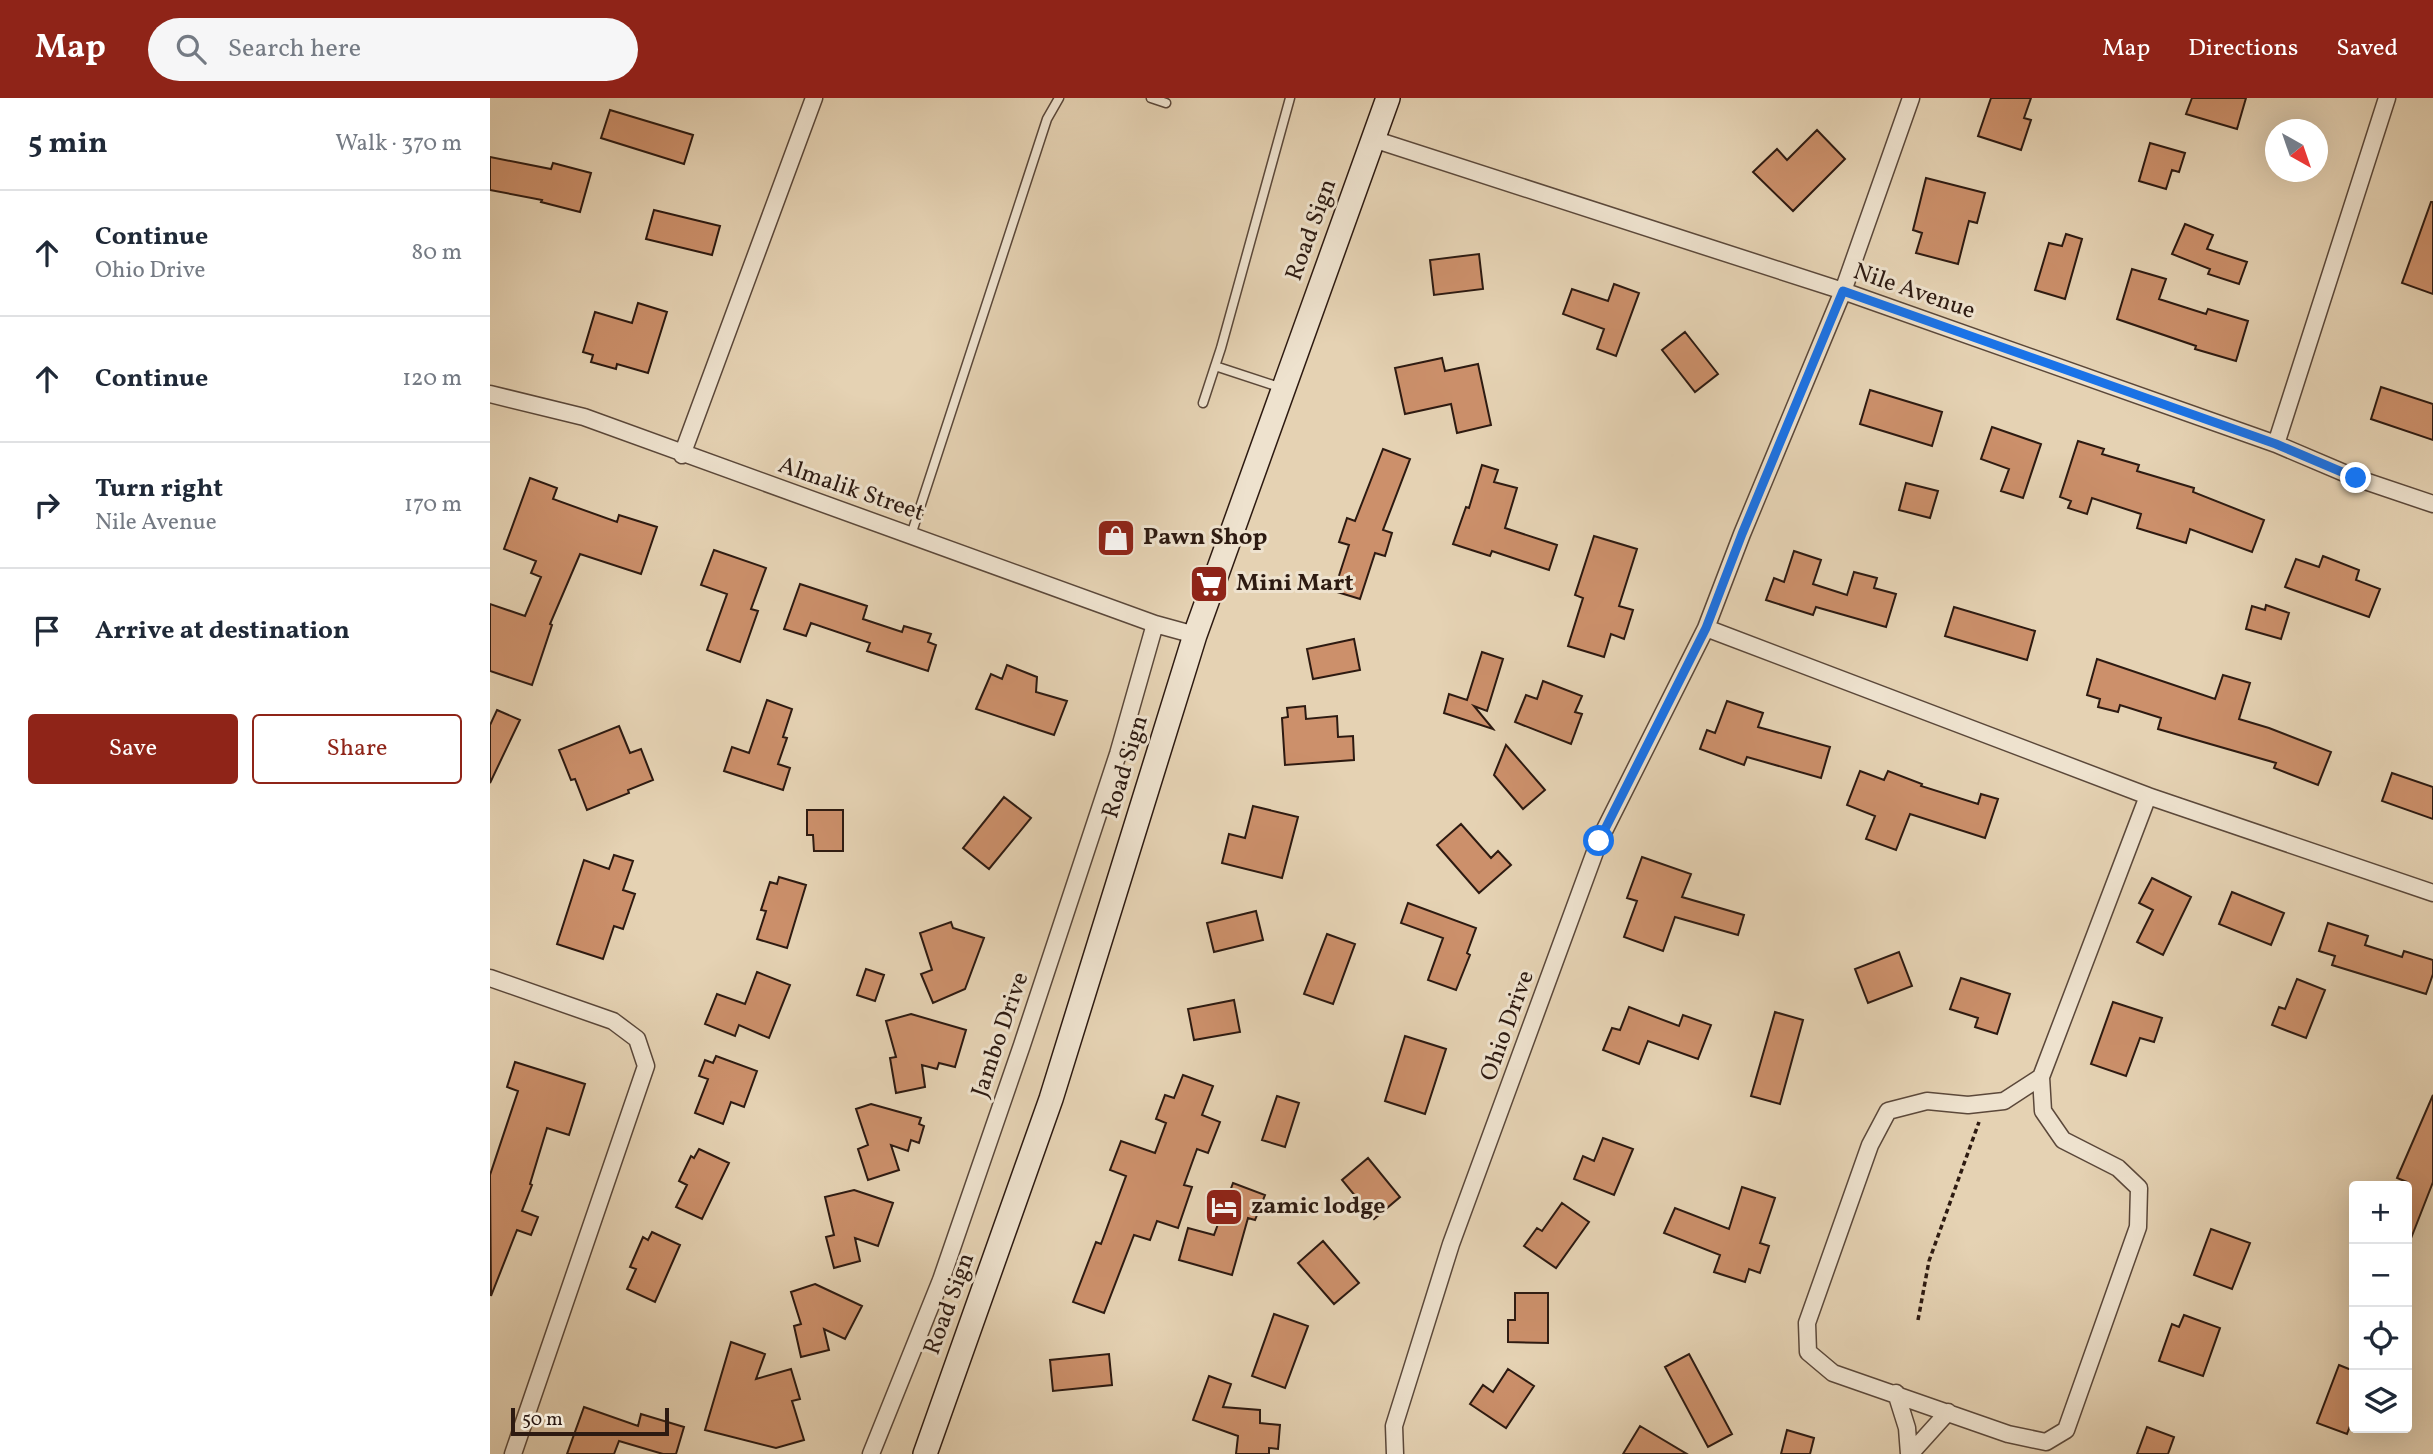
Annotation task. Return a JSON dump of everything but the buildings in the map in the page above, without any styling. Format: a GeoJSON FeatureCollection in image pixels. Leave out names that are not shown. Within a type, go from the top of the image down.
{"type":"FeatureCollection","features":[{"type":"Feature","properties":{"kind":"main road","name":"Road Sign"},"geometry":{"type":"LineString","coordinates":[[925,1454],[1051,1099],[1195,635],[1388,98]]}},
{"type":"Feature","properties":{"kind":"street"},"geometry":{"type":"LineString","coordinates":[[682,454],[814,98]]}},
{"type":"Feature","properties":{"kind":"street","name":"Ohio Drive"},"geometry":{"type":"LineString","coordinates":[[1395,1454],[1394,1426],[1451,1244],[1599,841],[1706,628],[1843,291],[1910,98]]}},
{"type":"Feature","properties":{"kind":"street"},"geometry":{"type":"LineString","coordinates":[[2276,444],[2387,98]]}},
{"type":"Feature","properties":{"kind":"street","name":"Nile Avenue"},"geometry":{"type":"LineString","coordinates":[[1373,139],[1843,291],[2276,444],[2356,478],[2433,504]]}},
{"type":"Feature","properties":{"kind":"street","name":"Almalik Street"},"geometry":{"type":"LineString","coordinates":[[491,397],[584,417],[1156,624],[1195,635]]}},
{"type":"Feature","properties":{"kind":"street","name":"Jambo Drive"},"geometry":{"type":"LineString","coordinates":[[876,1453],[941,1280],[1017,1058],[1118,754],[1156,624]]}},
{"type":"Feature","properties":{"kind":"street"},"geometry":{"type":"LineString","coordinates":[[1706,628],[2148,796],[2433,893]]}},
{"type":"Feature","properties":{"kind":"street"},"geometry":{"type":"LineString","coordinates":[[2041,1077],[2004,1101],[1968,1105],[1927,1101],[1888,1111],[1870,1145],[1807,1324],[1808,1352],[1833,1373],[2008,1434],[2046,1442],[2066,1430],[2138,1227],[2139,1188],[2118,1168],[2063,1140],[2043,1111],[2041,1077],[2148,796]]}},
{"type":"Feature","properties":{"kind":"street"},"geometry":{"type":"LineString","coordinates":[[490,978],[613,1021],[637,1039],[646,1066],[513,1454]]}},
{"type":"Feature","properties":{"kind":"street"},"geometry":{"type":"LineString","coordinates":[[1896,1393],[1907,1428],[1910,1454]]}},
{"type":"Feature","properties":{"kind":"street"},"geometry":{"type":"LineString","coordinates":[[1910,1454],[1948,1412]]}},
{"type":"Feature","properties":{"kind":"lane"},"geometry":{"type":"LineString","coordinates":[[911,535],[1047,119],[1059,98]]}},
{"type":"Feature","properties":{"kind":"lane"},"geometry":{"type":"LineString","coordinates":[[1150,98],[1166,103]]}},
{"type":"Feature","properties":{"kind":"lane"},"geometry":{"type":"LineString","coordinates":[[1203,404],[1290,98]]}},
{"type":"Feature","properties":{"kind":"lane"},"geometry":{"type":"LineString","coordinates":[[1215,366],[1282,388]]}},
{"type":"Feature","properties":{"kind":"path"},"geometry":{"type":"LineString","coordinates":[[1918,1320],[1929,1261],[1985,1103]]}},
{"type":"Feature","properties":{"kind":"place","name":"Pawn Shop"},"geometry":{"type":"Point","coordinates":[1116,538]}},
{"type":"Feature","properties":{"kind":"place","name":"Mini Mart"},"geometry":{"type":"Point","coordinates":[1209,584]}},
{"type":"Feature","properties":{"kind":"place","name":"zamic lodge"},"geometry":{"type":"Point","coordinates":[1224,1207]}},
{"type":"Feature","properties":{"kind":"route"},"geometry":{"type":"LineString","coordinates":[[1599,841],[1706,628],[1843,291],[2276,444],[2356,478]]}}]}
